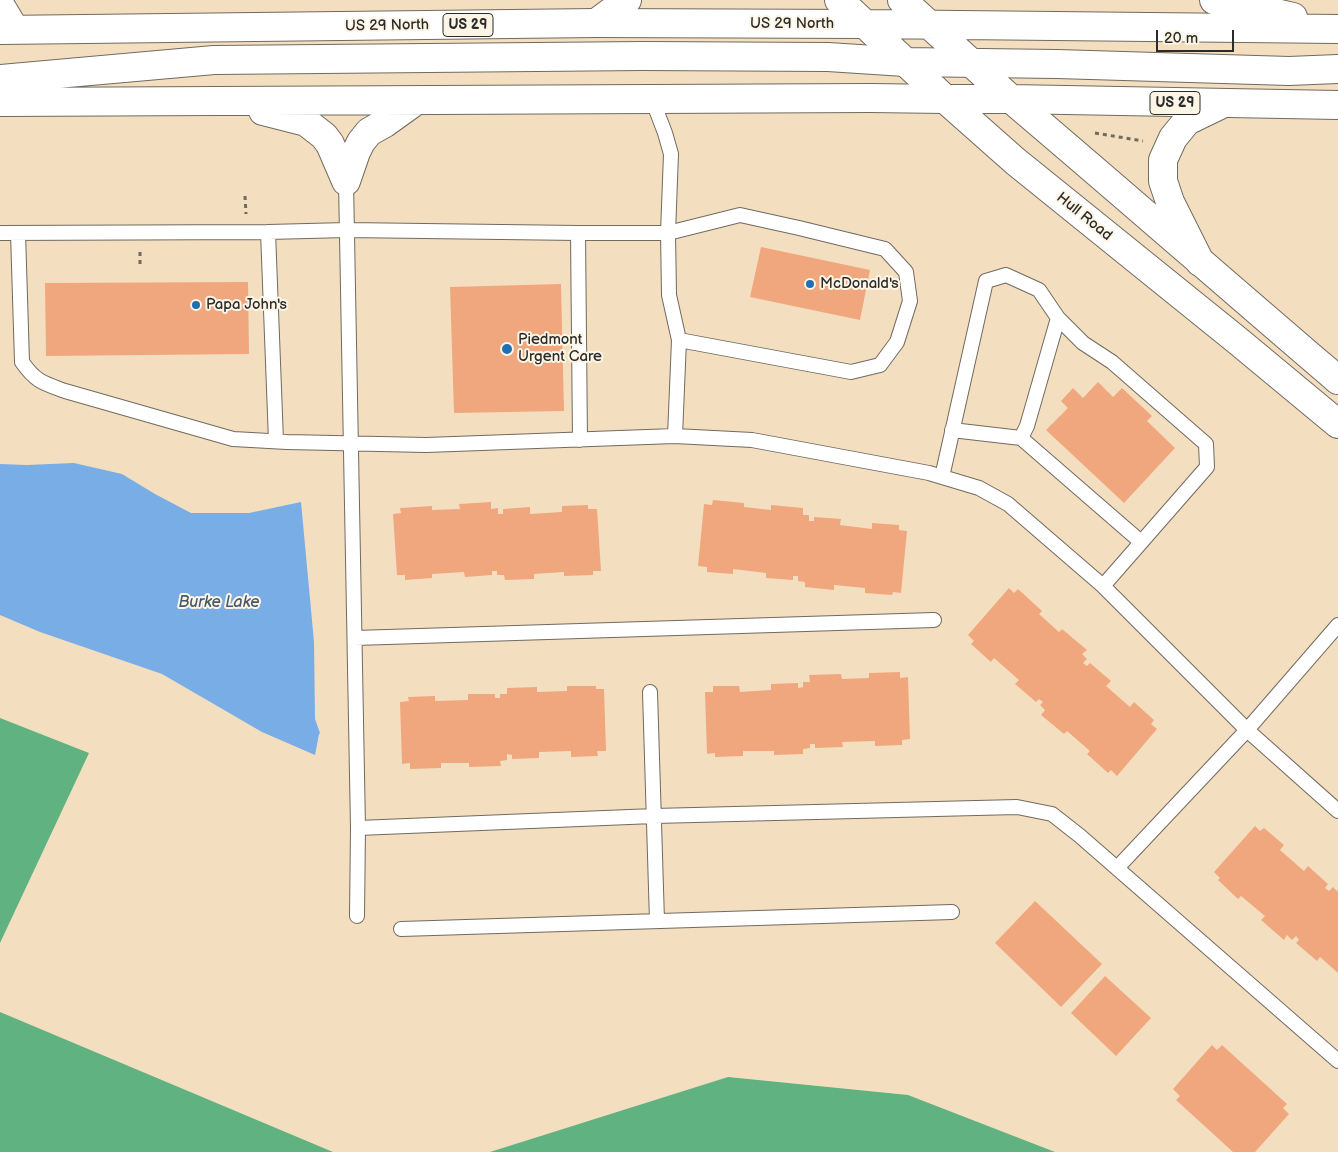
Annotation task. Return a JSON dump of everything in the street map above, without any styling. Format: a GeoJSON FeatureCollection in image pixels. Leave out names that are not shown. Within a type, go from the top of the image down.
{"type":"FeatureCollection","features":[{"type":"Feature","properties":{"kind":"main road"},"geometry":{"type":"LineString","coordinates":[[596,23],[627,0]]}},
{"type":"Feature","properties":{"kind":"main road","name":"Hull Road"},"geometry":{"type":"LineString","coordinates":[[839,0],[1015,161],[1338,424]]}},
{"type":"Feature","properties":{"kind":"main road"},"geometry":{"type":"LineString","coordinates":[[902,0],[1011,99],[1338,380]]}},
{"type":"Feature","properties":{"kind":"main road"},"geometry":{"type":"LineString","coordinates":[[1214,0],[1338,28]]}},
{"type":"Feature","properties":{"kind":"main road"},"geometry":{"type":"LineString","coordinates":[[0,5],[7,30]]}},
{"type":"Feature","properties":{"kind":"main road","name":"US 29 North"},"geometry":{"type":"LineString","coordinates":[[7,30],[596,23],[865,24]]}},
{"type":"Feature","properties":{"kind":"main road","name":"US 29"},"geometry":{"type":"LineString","coordinates":[[865,24],[1338,28]]}},
{"type":"Feature","properties":{"kind":"main road"},"geometry":{"type":"LineString","coordinates":[[0,79],[214,60],[653,56],[828,57],[905,62],[1289,71],[1338,69]]}},
{"type":"Feature","properties":{"kind":"main road","name":"US 29"},"geometry":{"type":"LineString","coordinates":[[0,102],[870,98],[1338,106]]}},
{"type":"Feature","properties":{"kind":"main road"},"geometry":{"type":"LineString","coordinates":[[346,181],[356,152],[368,132],[417,100]]}},
{"type":"Feature","properties":{"kind":"main road"},"geometry":{"type":"LineString","coordinates":[[228,102],[306,122],[324,136],[330,144],[346,181]]}},
{"type":"Feature","properties":{"kind":"main road"},"geometry":{"type":"LineString","coordinates":[[1200,262],[1170,202],[1163,181],[1163,160],[1173,138],[1187,121],[1222,104]]}},
{"type":"Feature","properties":{"kind":"lane"},"geometry":{"type":"LineString","coordinates":[[652,99],[671,154],[668,234],[669,295],[679,340],[675,436]]}},
{"type":"Feature","properties":{"kind":"lane"},"geometry":{"type":"LineString","coordinates":[[346,181],[358,828],[357,916]]}},
{"type":"Feature","properties":{"kind":"lane"},"geometry":{"type":"LineString","coordinates":[[0,233],[347,230],[668,234],[740,215],[885,249],[906,272],[910,301],[897,342],[880,365],[851,372],[679,340]]}},
{"type":"Feature","properties":{"kind":"lane"},"geometry":{"type":"LineString","coordinates":[[268,232],[276,441]]}},
{"type":"Feature","properties":{"kind":"lane"},"geometry":{"type":"LineString","coordinates":[[18,233],[22,362],[30,374],[43,384],[233,439],[351,444],[426,444],[675,436],[752,440],[929,473],[979,488],[1008,504],[1103,586],[1247,730],[1338,812]]}},
{"type":"Feature","properties":{"kind":"lane"},"geometry":{"type":"LineString","coordinates":[[578,233],[580,440]]}},
{"type":"Feature","properties":{"kind":"lane"},"geometry":{"type":"LineString","coordinates":[[942,476],[986,281],[1006,275],[1039,290],[1058,318],[1083,343],[1112,362],[1206,444],[1206,467],[1103,586]]}},
{"type":"Feature","properties":{"kind":"lane"},"geometry":{"type":"LineString","coordinates":[[1021,438],[1027,426],[1058,318]]}},
{"type":"Feature","properties":{"kind":"lane"},"geometry":{"type":"LineString","coordinates":[[952,430],[1021,438],[1141,542]]}},
{"type":"Feature","properties":{"kind":"lane"},"geometry":{"type":"LineString","coordinates":[[355,638],[934,620]]}},
{"type":"Feature","properties":{"kind":"lane"},"geometry":{"type":"LineString","coordinates":[[1116,868],[1247,730],[1338,625]]}},
{"type":"Feature","properties":{"kind":"lane"},"geometry":{"type":"LineString","coordinates":[[650,692],[657,921]]}},
{"type":"Feature","properties":{"kind":"lane"},"geometry":{"type":"LineString","coordinates":[[358,828],[654,816],[1017,807],[1052,814],[1338,1061]]}},
{"type":"Feature","properties":{"kind":"lane"},"geometry":{"type":"LineString","coordinates":[[401,929],[952,912]]}},
{"type":"Feature","properties":{"kind":"path"},"geometry":{"type":"LineString","coordinates":[[1091,133],[1151,142]]}},
{"type":"Feature","properties":{"kind":"path"},"geometry":{"type":"LineString","coordinates":[[245,196],[246,217]]}},
{"type":"Feature","properties":{"kind":"green space"},"geometry":{"type":"Polygon","coordinates":[[[0,718],[89,753],[0,943],[0,718]]]}},
{"type":"Feature","properties":{"kind":"green space"},"geometry":{"type":"Polygon","coordinates":[[[0,1012],[333,1152],[0,1152],[0,1012]]]}},
{"type":"Feature","properties":{"kind":"green space"},"geometry":{"type":"Polygon","coordinates":[[[728,1077],[908,1095],[1055,1152],[490,1152],[728,1077]]]}},
{"type":"Feature","properties":{"kind":"water","name":"Burke Lake"},"geometry":{"type":"Polygon","coordinates":[[[74,463],[122,474],[191,513],[249,513],[301,502],[314,642],[315,719],[320,733],[315,755],[262,732],[162,674],[40,632],[0,615],[0,464],[74,463]]]}},
{"type":"Feature","properties":{"kind":"building","name":"McDonald's"},"geometry":{"type":"Polygon","coordinates":[[[761,247],[870,270],[860,320],[750,297],[761,247]]]}},
{"type":"Feature","properties":{"kind":"building"},"geometry":{"type":"Polygon","coordinates":[[[248,282],[249,354],[46,356],[45,283],[248,282]]]}},
{"type":"Feature","properties":{"kind":"building","name":"Piedmont Urgent Care"},"geometry":{"type":"Polygon","coordinates":[[[561,284],[564,411],[454,413],[450,287],[561,284]]]}},
{"type":"Feature","properties":{"kind":"building"},"geometry":{"type":"Polygon","coordinates":[[[1098,382],[1113,397],[1122,388],[1152,416],[1147,421],[1175,448],[1124,503],[1046,430],[1068,408],[1061,401],[1073,388],[1083,398],[1098,382]]]}},
{"type":"Feature","properties":{"kind":"building"},"geometry":{"type":"Polygon","coordinates":[[[713,500],[744,503],[744,507],[771,510],[771,505],[803,508],[803,515],[809,515],[809,521],[814,521],[814,517],[841,519],[840,525],[872,529],[872,523],[899,525],[899,530],[907,531],[901,593],[893,592],[892,595],[865,593],[865,588],[834,585],[834,590],[805,587],[805,582],[798,581],[798,576],[793,576],[793,580],[766,578],[766,573],[733,569],[733,574],[707,572],[707,567],[698,566],[704,504],[712,505],[713,500]]]}},
{"type":"Feature","properties":{"kind":"building"},"geometry":{"type":"Polygon","coordinates":[[[491,502],[491,509],[498,508],[498,514],[503,514],[503,509],[530,507],[530,514],[562,512],[562,506],[588,505],[588,509],[597,509],[601,571],[593,571],[593,575],[564,576],[564,572],[534,574],[534,579],[505,580],[504,575],[497,575],[497,571],[492,571],[492,575],[465,577],[464,572],[432,574],[432,578],[405,580],[405,575],[397,575],[393,514],[401,513],[400,508],[432,506],[432,510],[460,509],[459,504],[491,502]]]}},
{"type":"Feature","properties":{"kind":"building"},"geometry":{"type":"Polygon","coordinates":[[[1009,588],[1014,593],[1018,589],[1042,611],[1039,614],[1059,632],[1062,629],[1087,650],[1082,654],[1087,659],[1083,663],[1087,666],[1090,663],[1111,681],[1106,686],[1130,707],[1134,702],[1154,720],[1151,724],[1157,729],[1117,776],[1111,770],[1108,773],[1087,754],[1090,751],[1067,731],[1064,734],[1041,715],[1045,710],[1040,705],[1043,702],[1039,699],[1036,702],[1015,684],[1019,680],[994,658],[991,662],[971,644],[974,641],[968,635],[1009,588]]]}},
{"type":"Feature","properties":{"kind":"building"},"geometry":{"type":"Polygon","coordinates":[[[900,672],[900,678],[908,677],[910,739],[902,740],[902,745],[875,746],[875,741],[842,742],[843,747],[815,748],[815,744],[810,744],[810,748],[803,749],[803,754],[774,755],[774,751],[743,751],[743,756],[715,757],[715,753],[707,754],[705,692],[713,692],[713,686],[739,686],[740,692],[771,690],[771,684],[798,683],[798,688],[803,687],[803,682],[810,682],[809,675],[841,674],[842,679],[869,678],[869,673],[900,672]]]}},
{"type":"Feature","properties":{"kind":"building"},"geometry":{"type":"Polygon","coordinates":[[[567,686],[596,686],[596,689],[604,689],[606,751],[597,751],[598,756],[571,757],[571,751],[539,752],[539,758],[512,759],[512,755],[507,754],[507,760],[500,761],[501,766],[469,767],[469,763],[441,763],[441,768],[410,769],[410,763],[402,764],[400,702],[409,701],[408,697],[435,696],[435,701],[468,700],[468,694],[495,694],[495,698],[500,698],[500,694],[507,694],[507,688],[537,687],[537,692],[567,691],[567,686]]]}},
{"type":"Feature","properties":{"kind":"building"},"geometry":{"type":"Polygon","coordinates":[[[1255,826],[1260,831],[1264,828],[1284,845],[1280,850],[1304,871],[1308,866],[1328,884],[1325,888],[1329,891],[1333,887],[1338,892],[1338,973],[1320,957],[1317,961],[1296,943],[1299,940],[1296,936],[1292,940],[1287,935],[1284,940],[1261,920],[1265,916],[1241,896],[1238,899],[1218,880],[1220,878],[1214,872],[1255,826]]]}},
{"type":"Feature","properties":{"kind":"building"},"geometry":{"type":"Polygon","coordinates":[[[1035,901],[1102,964],[1061,1007],[995,943],[1035,901]]]}},
{"type":"Feature","properties":{"kind":"building"},"geometry":{"type":"Polygon","coordinates":[[[1105,976],[1151,1018],[1116,1056],[1071,1013],[1105,976]]]}},
{"type":"Feature","properties":{"kind":"building"},"geometry":{"type":"Polygon","coordinates":[[[1212,1045],[1217,1050],[1222,1045],[1287,1104],[1283,1108],[1289,1114],[1255,1152],[1233,1152],[1176,1100],[1180,1096],[1173,1089],[1212,1045]]]}},
{"type":"Feature","properties":{"kind":"place","name":"McDonald's"},"geometry":{"type":"Point","coordinates":[810,284]}},
{"type":"Feature","properties":{"kind":"place","name":"Papa John's"},"geometry":{"type":"Point","coordinates":[196,305]}},
{"type":"Feature","properties":{"kind":"place","name":"Piedmont Urgent Care"},"geometry":{"type":"Point","coordinates":[507,349]}}]}
